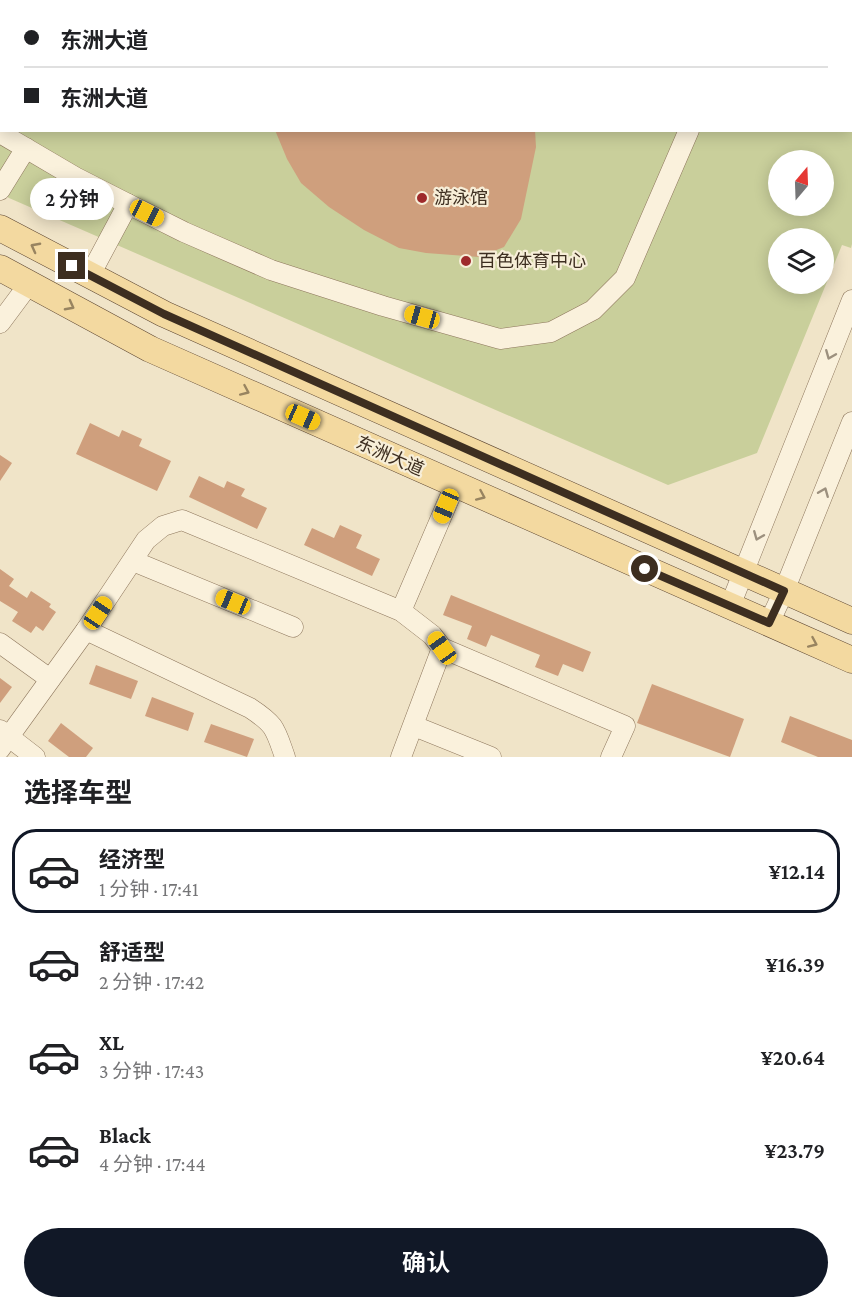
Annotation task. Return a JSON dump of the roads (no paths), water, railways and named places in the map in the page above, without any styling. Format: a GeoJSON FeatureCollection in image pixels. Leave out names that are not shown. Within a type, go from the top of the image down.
{"type":"FeatureCollection","features":[{"type":"Feature","properties":{"kind":"main road","name":"东洲大道"},"geometry":{"type":"LineString","coordinates":[[0,228],[164,314],[852,621]]}},
{"type":"Feature","properties":{"kind":"main road","name":"东洲大道"},"geometry":{"type":"LineString","coordinates":[[0,268],[150,349],[852,660]]}},
{"type":"Feature","properties":{"kind":"street"},"geometry":{"type":"LineString","coordinates":[[0,133],[75,177],[128,204],[184,232],[271,270],[383,306],[500,339],[551,332],[593,310],[625,278],[688,132]]}},
{"type":"Feature","properties":{"kind":"street"},"geometry":{"type":"LineString","coordinates":[[0,190],[26,148]]}},
{"type":"Feature","properties":{"kind":"street"},"geometry":{"type":"LineString","coordinates":[[90,275],[128,204]]}},
{"type":"Feature","properties":{"kind":"street"},"geometry":{"type":"LineString","coordinates":[[0,323],[29,284]]}},
{"type":"Feature","properties":{"kind":"street"},"geometry":{"type":"LineString","coordinates":[[730,606],[852,300]]}},
{"type":"Feature","properties":{"kind":"street"},"geometry":{"type":"LineString","coordinates":[[769,623],[852,422]]}},
{"type":"Feature","properties":{"kind":"street"},"geometry":{"type":"LineString","coordinates":[[401,611],[456,485]]}},
{"type":"Feature","properties":{"kind":"street"},"geometry":{"type":"LineString","coordinates":[[35,757],[3,739],[87,630],[146,540],[163,526],[182,520],[401,611],[432,635],[442,648],[625,726],[611,757]]}},
{"type":"Feature","properties":{"kind":"street"},"geometry":{"type":"LineString","coordinates":[[133,561],[293,627]]}},
{"type":"Feature","properties":{"kind":"street"},"geometry":{"type":"LineString","coordinates":[[87,630],[250,708],[275,728],[285,757]]}},
{"type":"Feature","properties":{"kind":"street"},"geometry":{"type":"LineString","coordinates":[[0,643],[50,679]]}},
{"type":"Feature","properties":{"kind":"street"},"geometry":{"type":"LineString","coordinates":[[401,757],[442,648]]}},
{"type":"Feature","properties":{"kind":"street"},"geometry":{"type":"LineString","coordinates":[[414,726],[491,757]]}},
{"type":"Feature","properties":{"kind":"place","name":"游泳馆"},"geometry":{"type":"Point","coordinates":[422,198]}},
{"type":"Feature","properties":{"kind":"place","name":"百色体育中心"},"geometry":{"type":"Point","coordinates":[466,261]}}]}
